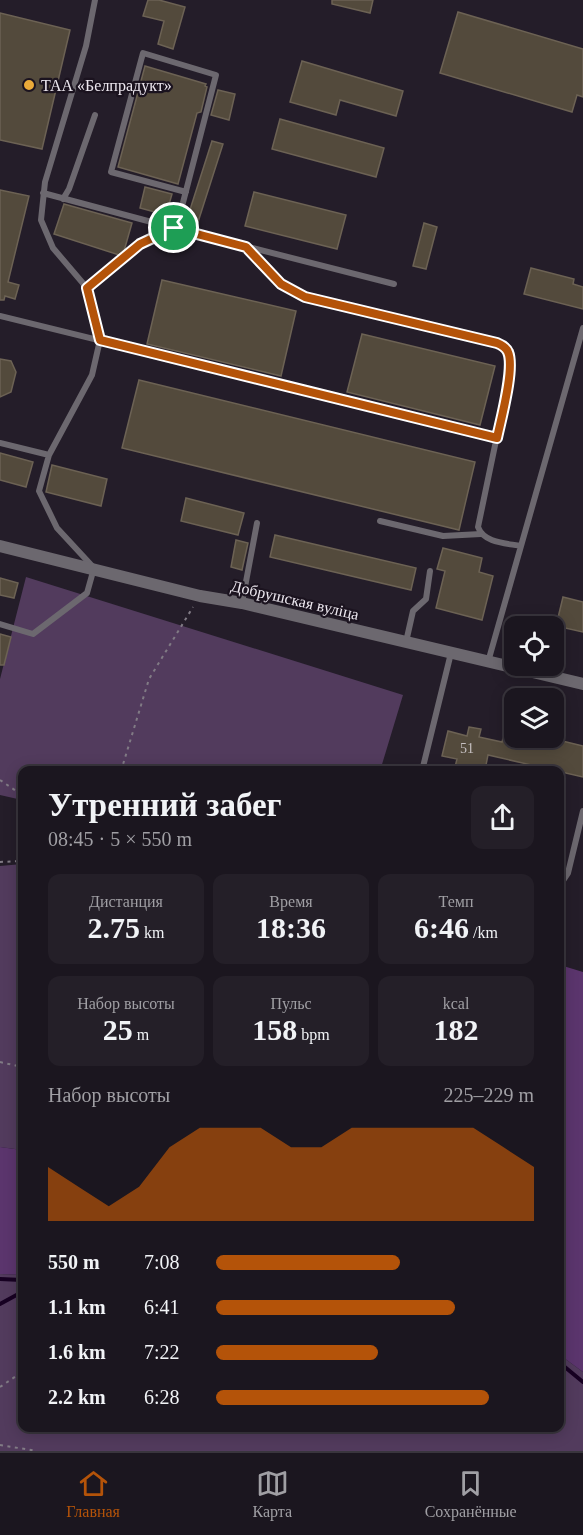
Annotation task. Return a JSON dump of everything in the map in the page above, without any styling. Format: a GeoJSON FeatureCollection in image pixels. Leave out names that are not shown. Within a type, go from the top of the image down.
{"type":"FeatureCollection","features":[{"type":"Feature","properties":{"kind":"street","name":"Добрушская вуліца"},"geometry":{"type":"LineString","coordinates":[[0,546],[200,596],[242,603],[583,684]]}},
{"type":"Feature","properties":{"kind":"lane"},"geometry":{"type":"LineString","coordinates":[[0,624],[33,634],[87,593],[94,568],[57,528],[39,491],[48,455],[92,375],[100,340],[87,288],[53,248],[41,220],[45,182],[86,46],[95,0]]}},
{"type":"Feature","properties":{"kind":"lane"},"geometry":{"type":"LineString","coordinates":[[87,288],[140,244],[174,228],[179,218],[186,192],[216,75],[143,53],[111,172],[186,192]]}},
{"type":"Feature","properties":{"kind":"lane"},"geometry":{"type":"LineString","coordinates":[[63,199],[95,115]]}},
{"type":"Feature","properties":{"kind":"lane"},"geometry":{"type":"LineString","coordinates":[[44,193],[394,284]]}},
{"type":"Feature","properties":{"kind":"lane"},"geometry":{"type":"LineString","coordinates":[[246,247],[281,284],[305,297],[497,343],[505,347],[509,354],[508,382],[478,527],[481,534],[488,539],[521,546]]}},
{"type":"Feature","properties":{"kind":"lane"},"geometry":{"type":"LineString","coordinates":[[0,316],[497,438]]}},
{"type":"Feature","properties":{"kind":"lane"},"geometry":{"type":"LineString","coordinates":[[488,662],[583,327]]}},
{"type":"Feature","properties":{"kind":"lane"},"geometry":{"type":"LineString","coordinates":[[0,443],[48,455]]}},
{"type":"Feature","properties":{"kind":"lane"},"geometry":{"type":"LineString","coordinates":[[380,521],[443,536],[481,534]]}},
{"type":"Feature","properties":{"kind":"lane"},"geometry":{"type":"LineString","coordinates":[[242,603],[257,523]]}},
{"type":"Feature","properties":{"kind":"lane"},"geometry":{"type":"LineString","coordinates":[[406,642],[414,611],[426,599],[430,571]]}},
{"type":"Feature","properties":{"kind":"lane"},"geometry":{"type":"LineString","coordinates":[[423,766],[451,653]]}},
{"type":"Feature","properties":{"kind":"lane"},"geometry":{"type":"LineString","coordinates":[[564,879],[568,873],[583,810]]}},
{"type":"Feature","properties":{"kind":"path"},"geometry":{"type":"LineString","coordinates":[[123,766],[149,679],[200,596]]}},
{"type":"Feature","properties":{"kind":"path"},"geometry":{"type":"LineString","coordinates":[[0,780],[18,792]]}},
{"type":"Feature","properties":{"kind":"path"},"geometry":{"type":"LineString","coordinates":[[0,862],[18,861]]}},
{"type":"Feature","properties":{"kind":"path"},"geometry":{"type":"LineString","coordinates":[[0,1062],[18,1066]]}},
{"type":"Feature","properties":{"kind":"path"},"geometry":{"type":"LineString","coordinates":[[0,1387],[18,1375]]}},
{"type":"Feature","properties":{"kind":"path"},"geometry":{"type":"LineString","coordinates":[[0,1445],[38,1451]]}},
{"type":"Feature","properties":{"kind":"shaded area"},"geometry":{"type":"Polygon","coordinates":[[[26,577],[403,695],[382,766],[18,766],[18,799],[0,795],[0,679],[26,577]]]}},
{"type":"Feature","properties":{"kind":"shaded area"},"geometry":{"type":"Polygon","coordinates":[[[18,864],[18,1149],[0,1147],[0,866],[18,864]]]}},
{"type":"Feature","properties":{"kind":"shaded area"},"geometry":{"type":"Polygon","coordinates":[[[564,966],[583,972],[583,1372],[564,1358],[564,966]]]}},
{"type":"Feature","properties":{"kind":"shaded area"},"geometry":{"type":"Polygon","coordinates":[[[0,1147],[18,1149],[18,1275],[0,1274],[0,1147]]]}},
{"type":"Feature","properties":{"kind":"shaded area"},"geometry":{"type":"Polygon","coordinates":[[[0,1274],[18,1275],[18,1432],[564,1432],[564,1358],[583,1372],[583,1451],[0,1451],[0,1274]]]}},
{"type":"Feature","properties":{"kind":"building"},"geometry":{"type":"Polygon","coordinates":[[[148,0],[159,0],[185,7],[173,49],[158,44],[164,21],[143,16],[148,0]]]}},
{"type":"Feature","properties":{"kind":"building"},"geometry":{"type":"Polygon","coordinates":[[[332,0],[373,0],[370,13],[332,4],[332,0]]]}},
{"type":"Feature","properties":{"kind":"building"},"geometry":{"type":"Polygon","coordinates":[[[458,12],[583,49],[583,97],[577,95],[572,112],[440,73],[458,12]]]}},
{"type":"Feature","properties":{"kind":"building","name":"ТАА «Белпрадукт»"},"geometry":{"type":"Polygon","coordinates":[[[0,13],[70,30],[42,149],[0,140],[0,13]]]}},
{"type":"Feature","properties":{"kind":"building"},"geometry":{"type":"Polygon","coordinates":[[[302,61],[403,91],[396,116],[340,100],[336,115],[290,102],[302,61]]]}},
{"type":"Feature","properties":{"kind":"building"},"geometry":{"type":"Polygon","coordinates":[[[145,66],[206,84],[207,87],[201,112],[197,113],[178,184],[118,167],[145,66]]]}},
{"type":"Feature","properties":{"kind":"building"},"geometry":{"type":"Polygon","coordinates":[[[218,90],[235,94],[229,120],[211,115],[218,90]]]}},
{"type":"Feature","properties":{"kind":"building"},"geometry":{"type":"Polygon","coordinates":[[[280,119],[384,148],[376,177],[272,149],[280,119]]]}},
{"type":"Feature","properties":{"kind":"building"},"geometry":{"type":"Polygon","coordinates":[[[212,141],[223,144],[198,222],[187,219],[212,141]]]}},
{"type":"Feature","properties":{"kind":"building"},"geometry":{"type":"Polygon","coordinates":[[[145,187],[172,194],[166,215],[140,208],[145,187]]]}},
{"type":"Feature","properties":{"kind":"building"},"geometry":{"type":"Polygon","coordinates":[[[0,190],[29,196],[8,282],[19,285],[15,299],[5,296],[4,300],[0,300],[0,190]]]}},
{"type":"Feature","properties":{"kind":"building"},"geometry":{"type":"Polygon","coordinates":[[[254,192],[346,215],[337,249],[245,226],[254,192]]]}},
{"type":"Feature","properties":{"kind":"building"},"geometry":{"type":"Polygon","coordinates":[[[64,204],[132,223],[124,251],[119,255],[54,234],[64,204]]]}},
{"type":"Feature","properties":{"kind":"building"},"geometry":{"type":"Polygon","coordinates":[[[424,223],[437,227],[426,269],[413,266],[424,223]]]}},
{"type":"Feature","properties":{"kind":"building"},"geometry":{"type":"Polygon","coordinates":[[[531,268],[574,279],[573,284],[583,287],[583,309],[524,294],[531,268]]]}},
{"type":"Feature","properties":{"kind":"building"},"geometry":{"type":"Polygon","coordinates":[[[162,280],[296,311],[281,376],[147,344],[162,280]]]}},
{"type":"Feature","properties":{"kind":"building"},"geometry":{"type":"Polygon","coordinates":[[[362,334],[495,366],[480,425],[347,392],[362,334]]]}},
{"type":"Feature","properties":{"kind":"building"},"geometry":{"type":"Polygon","coordinates":[[[0,359],[11,361],[16,372],[11,392],[0,397],[0,359]]]}},
{"type":"Feature","properties":{"kind":"building"},"geometry":{"type":"Polygon","coordinates":[[[139,380],[475,462],[459,530],[122,448],[139,380]]]}},
{"type":"Feature","properties":{"kind":"building"},"geometry":{"type":"Polygon","coordinates":[[[0,453],[33,462],[26,487],[0,480],[0,453]]]}},
{"type":"Feature","properties":{"kind":"building"},"geometry":{"type":"Polygon","coordinates":[[[52,465],[107,479],[101,506],[46,492],[52,465]]]}},
{"type":"Feature","properties":{"kind":"building"},"geometry":{"type":"Polygon","coordinates":[[[186,498],[244,513],[238,535],[181,521],[186,498]]]}},
{"type":"Feature","properties":{"kind":"building"},"geometry":{"type":"Polygon","coordinates":[[[275,535],[416,568],[411,590],[270,557],[275,535]]]}},
{"type":"Feature","properties":{"kind":"building"},"geometry":{"type":"Polygon","coordinates":[[[236,540],[248,543],[242,570],[231,567],[236,540]]]}},
{"type":"Feature","properties":{"kind":"building"},"geometry":{"type":"Polygon","coordinates":[[[443,548],[482,558],[479,572],[493,576],[482,620],[436,608],[445,571],[437,569],[443,548]]]}},
{"type":"Feature","properties":{"kind":"building"},"geometry":{"type":"Polygon","coordinates":[[[0,578],[18,583],[14,598],[0,595],[0,578]]]}},
{"type":"Feature","properties":{"kind":"building"},"geometry":{"type":"Polygon","coordinates":[[[563,597],[583,602],[583,632],[564,628],[564,616],[558,616],[563,597]]]}},
{"type":"Feature","properties":{"kind":"building"},"geometry":{"type":"Polygon","coordinates":[[[0,634],[11,637],[4,665],[0,665],[0,634]]]}},
{"type":"Feature","properties":{"kind":"building"},"geometry":{"type":"Polygon","coordinates":[[[469,727],[481,729],[479,737],[502,742],[504,735],[504,748],[564,748],[564,741],[583,746],[583,777],[564,773],[564,766],[536,766],[488,755],[486,766],[455,766],[457,759],[442,756],[448,731],[467,736],[469,727]]]}},
{"type":"Feature","properties":{"kind":"waterway"},"geometry":{"type":"LineString","coordinates":[[0,1279],[18,1280]]}},
{"type":"Feature","properties":{"kind":"waterway"},"geometry":{"type":"LineString","coordinates":[[0,1304],[18,1294]]}},
{"type":"Feature","properties":{"kind":"waterway"},"geometry":{"type":"LineString","coordinates":[[564,1366],[583,1382]]}},
{"type":"Feature","properties":{"kind":"place","name":"ТАА «Белпрадукт»"},"geometry":{"type":"Point","coordinates":[29,85]}},
{"type":"Feature","properties":{"kind":"route"},"geometry":{"type":"LineString","coordinates":[[174,228],[246,247],[281,284],[305,297],[497,343],[505,347],[509,354],[508,382],[497,438],[100,340],[87,288],[140,244],[159,233],[174,228]]}}]}
